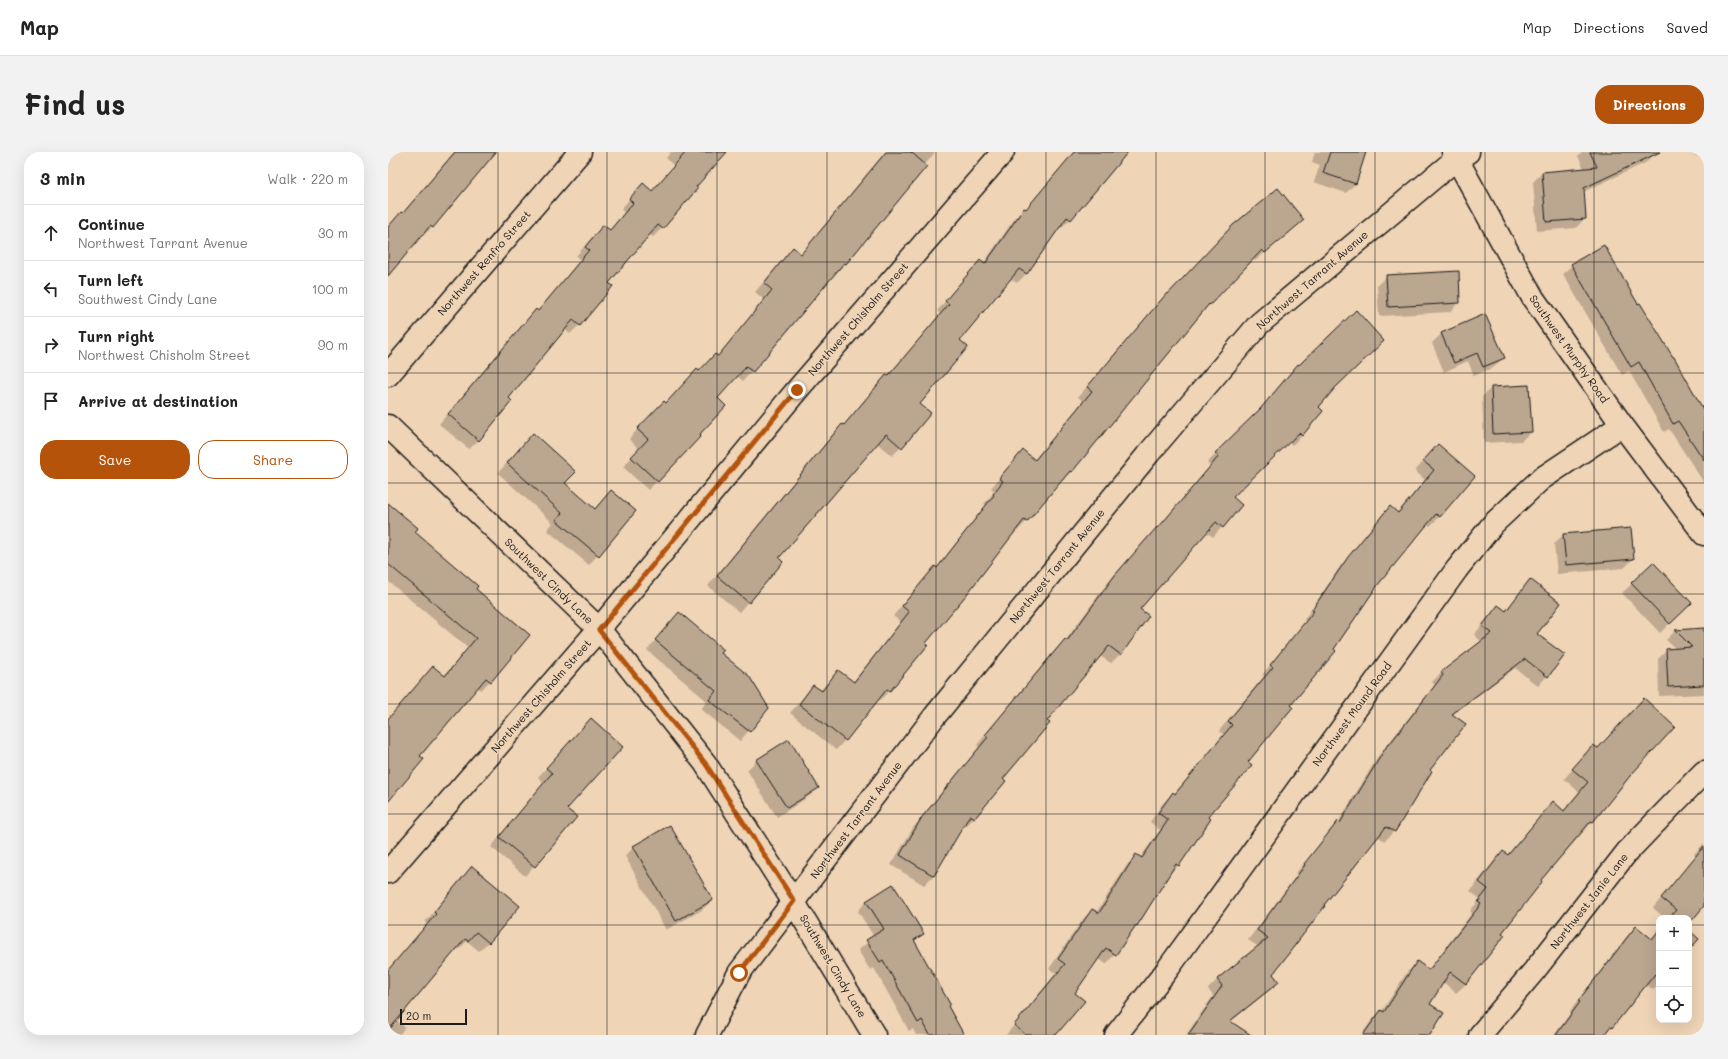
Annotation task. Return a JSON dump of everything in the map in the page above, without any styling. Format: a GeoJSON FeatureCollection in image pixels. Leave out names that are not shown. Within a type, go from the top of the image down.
{"type":"FeatureCollection","features":[{"type":"Feature","properties":{"kind":"street","name":"Northwest Renfro Street"},"geometry":{"type":"LineString","coordinates":[[388,375],[580,152]]}},
{"type":"Feature","properties":{"kind":"street","name":"Northwest Chisholm Street"},"geometry":{"type":"LineString","coordinates":[[388,872],[599,630],[797,390],[1003,152]]}},
{"type":"Feature","properties":{"kind":"street","name":"Southwest Murphy Road"},"geometry":{"type":"LineString","coordinates":[[1459,154],[1533,298],[1622,425],[1704,534]]}},
{"type":"Feature","properties":{"kind":"street","name":"Northwest Tarrant Avenue"},"geometry":{"type":"LineString","coordinates":[[708,1035],[739,973],[939,711],[1149,453],[1259,324],[1459,154]]}},
{"type":"Feature","properties":{"kind":"street","name":"Northwest Mound Road"},"geometry":{"type":"LineString","coordinates":[[1116,1035],[1167,970],[1457,569],[1493,524],[1541,479],[1622,425]]}},
{"type":"Feature","properties":{"kind":"street","name":"Southwest Cindy Lane"},"geometry":{"type":"LineString","coordinates":[[388,426],[599,630],[705,763],[794,901],[874,1035]]}},
{"type":"Feature","properties":{"kind":"street","name":"Northwest Janie Lane"},"geometry":{"type":"LineString","coordinates":[[1480,1035],[1534,971],[1626,852],[1704,772]]}},
{"type":"Feature","properties":{"kind":"building"},"geometry":{"type":"Polygon","coordinates":[[[455,152],[496,152],[433,228],[430,226],[388,276],[388,227],[401,212],[403,213],[455,152]]]}},
{"type":"Feature","properties":{"kind":"building"},"geometry":{"type":"Polygon","coordinates":[[[686,152],[727,152],[696,187],[698,188],[663,229],[658,225],[609,283],[613,286],[580,326],[573,320],[509,398],[512,401],[479,441],[448,414],[536,309],[538,311],[589,250],[585,247],[603,225],[610,230],[633,203],[629,199],[643,183],[652,191],[686,152]]]}},
{"type":"Feature","properties":{"kind":"building"},"geometry":{"type":"Polygon","coordinates":[[[886,152],[911,152],[927,166],[846,264],[844,263],[753,372],[746,367],[718,398],[726,406],[700,434],[701,436],[658,482],[631,457],[648,439],[637,429],[664,401],[666,403],[697,369],[699,371],[715,354],[718,356],[772,290],[764,283],[793,247],[801,254],[886,152]]]}},
{"type":"Feature","properties":{"kind":"building"},"geometry":{"type":"Polygon","coordinates":[[[1074,152],[1128,152],[1071,220],[1067,217],[1027,274],[1019,269],[960,340],[968,347],[920,404],[931,413],[902,448],[886,434],[779,558],[783,562],[749,603],[717,576],[842,424],[844,425],[886,375],[888,376],[949,304],[945,301],[980,260],[985,264],[1024,208],[1026,209],[1074,152]]]}},
{"type":"Feature","properties":{"kind":"building"},"geometry":{"type":"Polygon","coordinates":[[[1330,152],[1366,152],[1356,184],[1323,173],[1330,152]]]}},
{"type":"Feature","properties":{"kind":"building"},"geometry":{"type":"Polygon","coordinates":[[[1590,152],[1660,152],[1584,188],[1586,219],[1546,222],[1542,172],[1597,167],[1590,152]]]}},
{"type":"Feature","properties":{"kind":"building"},"geometry":{"type":"Polygon","coordinates":[[[1278,188],[1304,220],[1265,253],[1262,250],[1210,305],[1209,304],[1072,472],[1070,471],[1027,522],[1024,520],[967,594],[926,643],[928,645],[890,691],[887,689],[846,741],[799,704],[813,685],[822,691],[838,670],[854,682],[909,612],[902,606],[935,566],[937,568],[994,495],[993,494],[1003,481],[999,478],[1023,450],[1035,460],[1092,391],[1087,387],[1167,293],[1168,294],[1233,225],[1278,188]]]}},
{"type":"Feature","properties":{"kind":"building"},"geometry":{"type":"Polygon","coordinates":[[[1604,245],[1638,304],[1640,303],[1674,357],[1704,411],[1704,460],[1678,421],[1673,424],[1639,362],[1631,367],[1571,264],[1604,245]]]}},
{"type":"Feature","properties":{"kind":"building"},"geometry":{"type":"Polygon","coordinates":[[[1459,271],[1460,303],[1388,307],[1386,275],[1459,271]]]}},
{"type":"Feature","properties":{"kind":"building"},"geometry":{"type":"Polygon","coordinates":[[[1356,310],[1384,341],[1335,388],[1319,407],[1323,411],[1302,436],[1299,433],[1233,497],[1242,505],[1223,528],[1216,522],[1140,609],[1149,616],[1121,655],[1109,646],[1047,721],[1050,723],[1003,779],[1006,781],[975,818],[970,815],[934,876],[900,855],[922,817],[988,737],[985,735],[1065,639],[1067,641],[1115,575],[1157,527],[1158,528],[1219,456],[1215,453],[1261,408],[1298,364],[1299,365],[1356,310]]]}},
{"type":"Feature","properties":{"kind":"building"},"geometry":{"type":"Polygon","coordinates":[[[1485,314],[1505,358],[1483,367],[1477,353],[1454,363],[1441,333],[1485,314]]]}},
{"type":"Feature","properties":{"kind":"building"},"geometry":{"type":"Polygon","coordinates":[[[1529,385],[1532,432],[1493,434],[1491,387],[1529,385]]]}},
{"type":"Feature","properties":{"kind":"building"},"geometry":{"type":"Polygon","coordinates":[[[533,433],[576,472],[565,483],[595,509],[611,490],[636,511],[599,556],[556,520],[562,513],[507,463],[533,433]]]}},
{"type":"Feature","properties":{"kind":"building"},"geometry":{"type":"Polygon","coordinates":[[[1438,444],[1475,476],[1440,517],[1436,514],[1377,586],[1334,649],[1336,651],[1291,705],[1293,707],[1248,762],[1252,765],[1208,817],[1211,819],[1179,866],[1176,864],[1137,926],[1136,925],[1116,955],[1106,948],[1075,993],[1085,1001],[1056,1035],[1026,1035],[1014,1025],[1065,964],[1058,959],[1092,909],[1099,913],[1136,854],[1142,858],[1168,820],[1158,813],[1173,792],[1175,794],[1232,725],[1228,721],[1273,667],[1270,665],[1314,611],[1312,610],[1348,557],[1390,506],[1398,513],[1434,470],[1423,461],[1438,444]]]}},
{"type":"Feature","properties":{"kind":"building"},"geometry":{"type":"Polygon","coordinates":[[[388,503],[418,528],[415,532],[478,586],[476,589],[530,635],[491,682],[486,678],[420,756],[424,759],[388,802],[388,719],[433,666],[445,676],[476,638],[388,564],[388,503]]]}},
{"type":"Feature","properties":{"kind":"building"},"geometry":{"type":"Polygon","coordinates":[[[1631,528],[1634,559],[1566,565],[1563,534],[1631,528]]]}},
{"type":"Feature","properties":{"kind":"building"},"geometry":{"type":"Polygon","coordinates":[[[1653,562],[1692,603],[1670,624],[1631,583],[1653,562]]]}},
{"type":"Feature","properties":{"kind":"building"},"geometry":{"type":"Polygon","coordinates":[[[1530,579],[1561,603],[1537,634],[1565,655],[1548,677],[1525,659],[1452,714],[1466,724],[1430,770],[1432,771],[1395,832],[1386,827],[1324,905],[1325,906],[1273,974],[1279,982],[1230,1021],[1251,1035],[1188,1035],[1222,986],[1217,979],[1268,938],[1257,930],[1305,865],[1304,864],[1338,821],[1340,823],[1388,744],[1389,745],[1443,675],[1441,672],[1492,633],[1482,626],[1498,605],[1506,611],[1530,579]]]}},
{"type":"Feature","properties":{"kind":"building"},"geometry":{"type":"Polygon","coordinates":[[[679,612],[724,650],[721,653],[749,676],[769,708],[750,732],[709,700],[716,691],[655,640],[679,612]]]}},
{"type":"Feature","properties":{"kind":"building"},"geometry":{"type":"Polygon","coordinates":[[[1704,628],[1704,685],[1668,687],[1666,649],[1692,647],[1675,630],[1704,628]]]}},
{"type":"Feature","properties":{"kind":"building"},"geometry":{"type":"Polygon","coordinates":[[[1644,698],[1675,727],[1630,776],[1593,822],[1591,821],[1541,880],[1542,882],[1502,933],[1505,935],[1466,984],[1450,972],[1430,1004],[1444,1013],[1430,1035],[1363,1035],[1381,1010],[1384,1012],[1417,961],[1429,970],[1481,904],[1478,902],[1488,889],[1479,882],[1503,851],[1508,855],[1553,801],[1564,811],[1588,782],[1572,769],[1593,745],[1598,748],[1644,698]]]}},
{"type":"Feature","properties":{"kind":"building"},"geometry":{"type":"Polygon","coordinates":[[[591,718],[623,747],[567,809],[577,817],[535,867],[499,837],[552,773],[546,768],[591,718]]]}},
{"type":"Feature","properties":{"kind":"building"},"geometry":{"type":"Polygon","coordinates":[[[789,739],[819,788],[787,808],[756,760],[789,739]]]}},
{"type":"Feature","properties":{"kind":"building"},"geometry":{"type":"Polygon","coordinates":[[[670,825],[713,900],[676,921],[633,846],[670,825]]]}},
{"type":"Feature","properties":{"kind":"building"},"geometry":{"type":"Polygon","coordinates":[[[1704,846],[1704,906],[1692,920],[1692,915],[1672,915],[1676,910],[1661,898],[1704,846]]]}},
{"type":"Feature","properties":{"kind":"building"},"geometry":{"type":"Polygon","coordinates":[[[472,866],[520,906],[489,943],[476,932],[468,941],[465,939],[388,1031],[388,970],[436,914],[434,912],[472,866]]]}},
{"type":"Feature","properties":{"kind":"building"},"geometry":{"type":"Polygon","coordinates":[[[893,884],[924,934],[914,940],[950,1004],[948,1006],[964,1035],[930,1035],[922,1020],[918,1023],[883,960],[880,962],[866,940],[884,929],[866,901],[893,884]]]}},
{"type":"Feature","properties":{"kind":"building"},"geometry":{"type":"Polygon","coordinates":[[[1636,926],[1652,939],[1656,934],[1656,975],[1655,974],[1612,1028],[1610,1027],[1604,1035],[1556,1035],[1580,1002],[1578,1001],[1636,926]]]}},
{"type":"Feature","properties":{"kind":"building"},"geometry":{"type":"Polygon","coordinates":[[[1692,933],[1699,939],[1692,947],[1692,933]]]}},
{"type":"Feature","properties":{"kind":"route"},"geometry":{"type":"LineString","coordinates":[[739,973],[794,901],[705,763],[599,630],[797,390]]}}]}
